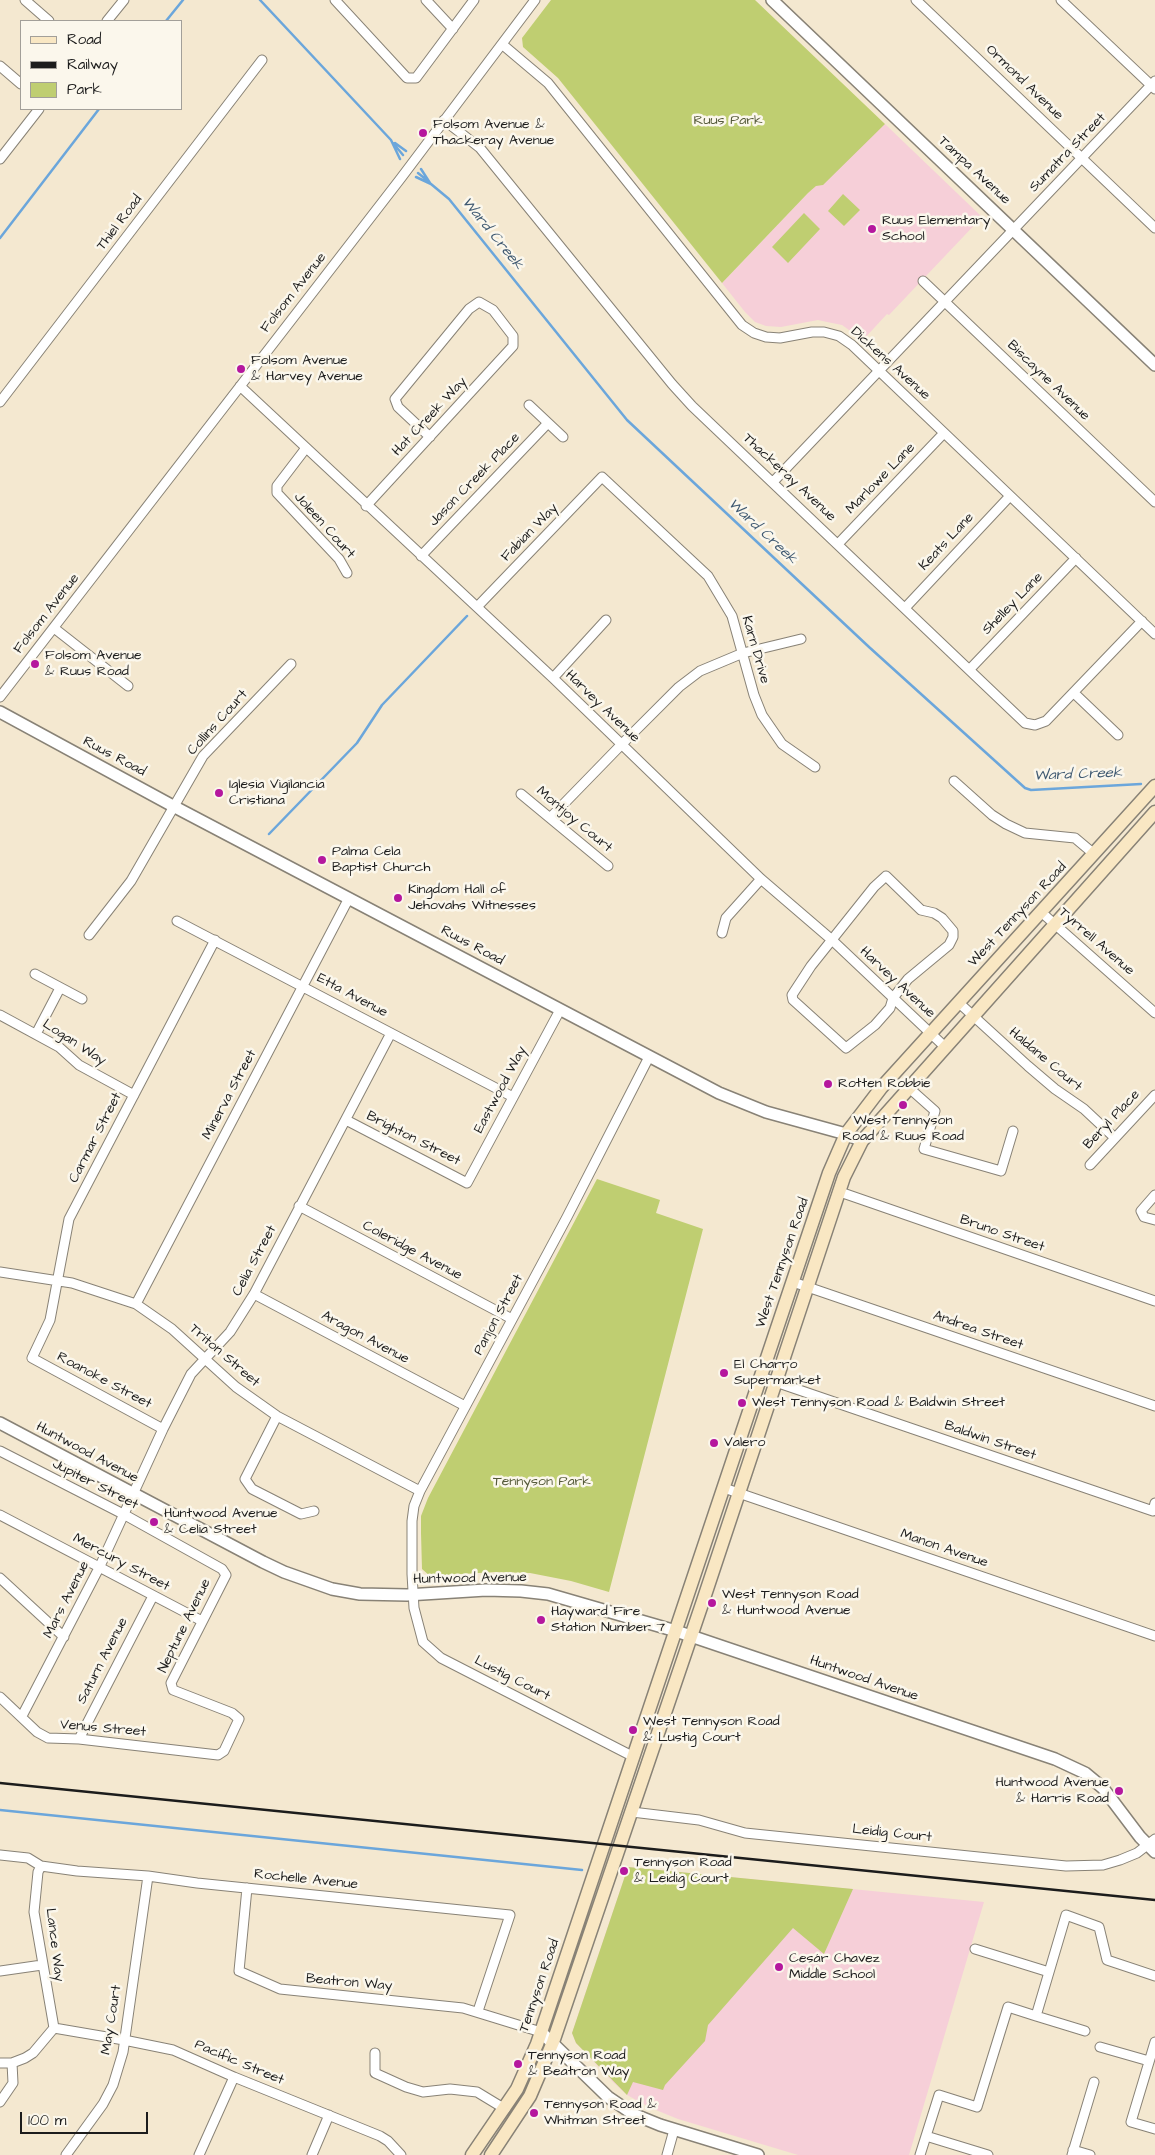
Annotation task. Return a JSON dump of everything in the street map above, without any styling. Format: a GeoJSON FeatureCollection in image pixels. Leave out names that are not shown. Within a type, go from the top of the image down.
{"type":"FeatureCollection","features":[{"type":"Feature","properties":{"kind":"main road","name":"West Tennyson Road"},"geometry":{"type":"LineString","coordinates":[[604,1844],[829,1173],[846,1134],[873,1097],[1155,786]]}},
{"type":"Feature","properties":{"kind":"main road"},"geometry":{"type":"LineString","coordinates":[[491,2155],[530,2096],[553,2042],[621,1846],[844,1177],[862,1141],[908,1087],[1155,812]]}},
{"type":"Feature","properties":{"kind":"main road","name":"Tennyson Road"},"geometry":{"type":"LineString","coordinates":[[475,2154],[505,2109],[525,2073],[541,2032],[604,1844]]}},
{"type":"Feature","properties":{"kind":"street"},"geometry":{"type":"LineString","coordinates":[[25,0],[48,20]]}},
{"type":"Feature","properties":{"kind":"street"},"geometry":{"type":"LineString","coordinates":[[109,20],[124,0]]}},
{"type":"Feature","properties":{"kind":"street"},"geometry":{"type":"LineString","coordinates":[[335,0],[407,78],[416,78],[474,0]]}},
{"type":"Feature","properties":{"kind":"street"},"geometry":{"type":"LineString","coordinates":[[426,0],[453,29]]}},
{"type":"Feature","properties":{"kind":"street","name":"Folsom Avenue"},"geometry":{"type":"LineString","coordinates":[[0,697],[535,0]]}},
{"type":"Feature","properties":{"kind":"street","name":"Tampa Avenue"},"geometry":{"type":"LineString","coordinates":[[772,0],[1155,365]]}},
{"type":"Feature","properties":{"kind":"street","name":"Ormond Avenue"},"geometry":{"type":"LineString","coordinates":[[916,0],[1155,228]]}},
{"type":"Feature","properties":{"kind":"street"},"geometry":{"type":"LineString","coordinates":[[1061,0],[1154,85]]}},
{"type":"Feature","properties":{"kind":"street","name":"Dickens Avenue"},"geometry":{"type":"LineString","coordinates":[[502,45],[548,83],[742,324],[754,333],[766,337],[780,338],[812,332],[824,332],[839,336],[852,345],[1155,634]]}},
{"type":"Feature","properties":{"kind":"street","name":"Thiel Road"},"geometry":{"type":"LineString","coordinates":[[0,402],[262,60]]}},
{"type":"Feature","properties":{"kind":"street"},"geometry":{"type":"LineString","coordinates":[[0,66],[20,83]]}},
{"type":"Feature","properties":{"kind":"street","name":"Sumatra Street"},"geometry":{"type":"LineString","coordinates":[[773,482],[1154,85]]}},
{"type":"Feature","properties":{"kind":"street"},"geometry":{"type":"LineString","coordinates":[[1,157],[38,110]]}},
{"type":"Feature","properties":{"kind":"street","name":"Thackeray Avenue"},"geometry":{"type":"LineString","coordinates":[[444,120],[480,148],[672,384],[1024,723],[1034,725],[1046,721],[1142,621]]}},
{"type":"Feature","properties":{"kind":"street","name":"Biscayne Avenue"},"geometry":{"type":"LineString","coordinates":[[923,281],[1155,502]]}},
{"type":"Feature","properties":{"kind":"street","name":"Hat Creek Way"},"geometry":{"type":"LineString","coordinates":[[366,506],[430,437],[513,346],[513,336],[493,310],[479,302],[469,309],[395,398],[398,407],[430,437]]}},
{"type":"Feature","properties":{"kind":"street","name":"Harvey Avenue"},"geometry":{"type":"LineString","coordinates":[[240,386],[366,506],[553,678],[761,879],[832,940],[944,1046]]}},
{"type":"Feature","properties":{"kind":"street"},"geometry":{"type":"LineString","coordinates":[[529,405],[563,437]]}},
{"type":"Feature","properties":{"kind":"street","name":"Jason Creek Place"},"geometry":{"type":"LineString","coordinates":[[422,556],[548,423]]}},
{"type":"Feature","properties":{"kind":"street","name":"Marlowe Lane"},"geometry":{"type":"LineString","coordinates":[[838,544],[944,433]]}},
{"type":"Feature","properties":{"kind":"street","name":"Joleen Court"},"geometry":{"type":"LineString","coordinates":[[306,448],[277,486],[277,493],[339,559],[347,573]]}},
{"type":"Feature","properties":{"kind":"street","name":"Fabian Way"},"geometry":{"type":"LineString","coordinates":[[477,607],[602,477]]}},
{"type":"Feature","properties":{"kind":"street","name":"Karn Drive"},"geometry":{"type":"LineString","coordinates":[[602,477],[708,576],[732,616],[754,695],[762,715],[782,744],[815,768]]}},
{"type":"Feature","properties":{"kind":"street","name":"Keats Lane"},"geometry":{"type":"LineString","coordinates":[[905,608],[1010,496]]}},
{"type":"Feature","properties":{"kind":"street","name":"Shelley Lane"},"geometry":{"type":"LineString","coordinates":[[970,669],[1076,558]]}},
{"type":"Feature","properties":{"kind":"street"},"geometry":{"type":"LineString","coordinates":[[553,678],[606,620]]}},
{"type":"Feature","properties":{"kind":"street"},"geometry":{"type":"LineString","coordinates":[[54,628],[128,686]]}},
{"type":"Feature","properties":{"kind":"street"},"geometry":{"type":"LineString","coordinates":[[550,818],[679,688],[700,671],[743,654],[801,639]]}},
{"type":"Feature","properties":{"kind":"street","name":"Collins Court"},"geometry":{"type":"LineString","coordinates":[[89,935],[131,881],[203,756],[291,664]]}},
{"type":"Feature","properties":{"kind":"street"},"geometry":{"type":"LineString","coordinates":[[1074,693],[1118,734]]}},
{"type":"Feature","properties":{"kind":"street","name":"Ruus Road"},"geometry":{"type":"LineString","coordinates":[[0,712],[173,806],[720,1093],[763,1110],[846,1134],[862,1141]]}},
{"type":"Feature","properties":{"kind":"street"},"geometry":{"type":"LineString","coordinates":[[954,781],[992,815],[1006,824],[1025,832],[1076,838],[1094,854]]}},
{"type":"Feature","properties":{"kind":"street","name":"Montjoy Court"},"geometry":{"type":"LineString","coordinates":[[521,794],[608,866]]}},
{"type":"Feature","properties":{"kind":"street"},"geometry":{"type":"LineString","coordinates":[[886,876],[921,910],[934,912],[942,918],[953,932],[949,945],[908,979],[893,998],[890,1008],[875,1025],[846,1048],[793,1000],[792,995],[811,966],[832,940],[874,887],[886,876]]}},
{"type":"Feature","properties":{"kind":"street"},"geometry":{"type":"LineString","coordinates":[[722,933],[726,918],[761,879]]}},
{"type":"Feature","properties":{"kind":"street","name":"Minerva Street"},"geometry":{"type":"LineString","coordinates":[[136,1304],[349,898]]}},
{"type":"Feature","properties":{"kind":"street","name":"Tyrrell Avenue"},"geometry":{"type":"LineString","coordinates":[[1041,912],[1155,1013]]}},
{"type":"Feature","properties":{"kind":"street","name":"Etta Avenue"},"geometry":{"type":"LineString","coordinates":[[177,921],[513,1097]]}},
{"type":"Feature","properties":{"kind":"street","name":"Carmar Street"},"geometry":{"type":"LineString","coordinates":[[32,1358],[50,1320],[69,1219],[215,940]]}},
{"type":"Feature","properties":{"kind":"street"},"geometry":{"type":"LineString","coordinates":[[35,974],[82,999]]}},
{"type":"Feature","properties":{"kind":"street"},"geometry":{"type":"LineString","coordinates":[[36,1034],[60,988]]}},
{"type":"Feature","properties":{"kind":"street","name":"Haldane Court"},"geometry":{"type":"LineString","coordinates":[[958,1002],[1055,1089],[1084,1108],[1115,1138]]}},
{"type":"Feature","properties":{"kind":"street","name":"Eastwood Way"},"geometry":{"type":"LineString","coordinates":[[467,1183],[560,1010]]}},
{"type":"Feature","properties":{"kind":"street","name":"Logan Way"},"geometry":{"type":"LineString","coordinates":[[0,1015],[59,1047],[79,1065],[134,1095]]}},
{"type":"Feature","properties":{"kind":"street","name":"Celia Street"},"geometry":{"type":"LineString","coordinates":[[133,1495],[191,1374],[230,1332],[254,1294],[391,1033]]}},
{"type":"Feature","properties":{"kind":"street","name":"Panjon Street"},"geometry":{"type":"LineString","coordinates":[[414,1596],[412,1521],[414,1506],[420,1491],[575,1201],[649,1057]]}},
{"type":"Feature","properties":{"kind":"street"},"geometry":{"type":"LineString","coordinates":[[908,1087],[935,1111],[924,1149],[1001,1171],[1013,1131]]}},
{"type":"Feature","properties":{"kind":"street","name":"Beryl Place"},"geometry":{"type":"LineString","coordinates":[[1090,1165],[1155,1095]]}},
{"type":"Feature","properties":{"kind":"street","name":"Brighton Street"},"geometry":{"type":"LineString","coordinates":[[346,1120],[467,1183]]}},
{"type":"Feature","properties":{"kind":"street","name":"Bruno Street"},"geometry":{"type":"LineString","coordinates":[[840,1192],[1155,1301]]}},
{"type":"Feature","properties":{"kind":"street"},"geometry":{"type":"LineString","coordinates":[[1155,1195],[1141,1211],[1144,1217],[1155,1220]]}},
{"type":"Feature","properties":{"kind":"street","name":"Coleridge Avenue"},"geometry":{"type":"LineString","coordinates":[[299,1206],[512,1319]]}},
{"type":"Feature","properties":{"kind":"street","name":"Triton Street"},"geometry":{"type":"LineString","coordinates":[[0,1272],[72,1284],[136,1304],[172,1329],[236,1387],[277,1416],[420,1491]]}},
{"type":"Feature","properties":{"kind":"street","name":"Andrea Street"},"geometry":{"type":"LineString","coordinates":[[793,1282],[1155,1406]]}},
{"type":"Feature","properties":{"kind":"street","name":"Aragon Avenue"},"geometry":{"type":"LineString","coordinates":[[254,1294],[465,1406]]}},
{"type":"Feature","properties":{"kind":"street","name":"Roanoke Street"},"geometry":{"type":"LineString","coordinates":[[32,1358],[163,1429]]}},
{"type":"Feature","properties":{"kind":"street","name":"Baldwin Street"},"geometry":{"type":"LineString","coordinates":[[761,1377],[1154,1507]]}},
{"type":"Feature","properties":{"kind":"street"},"geometry":{"type":"LineString","coordinates":[[277,1416],[245,1479],[252,1490],[300,1514],[314,1511]]}},
{"type":"Feature","properties":{"kind":"street","name":"Huntwood Avenue"},"geometry":{"type":"LineString","coordinates":[[0,1423],[133,1495],[284,1572],[360,1594],[414,1596],[486,1590],[548,1594],[676,1631],[1071,1766],[1085,1773],[1103,1788],[1152,1845]]}},
{"type":"Feature","properties":{"kind":"street","name":"Jupiter Street"},"geometry":{"type":"LineString","coordinates":[[0,1451],[125,1515],[222,1569],[226,1575]]}},
{"type":"Feature","properties":{"kind":"street","name":"Manon Avenue"},"geometry":{"type":"LineString","coordinates":[[724,1488],[1155,1636]]}},
{"type":"Feature","properties":{"kind":"street","name":"Mars Avenue"},"geometry":{"type":"LineString","coordinates":[[22,1716],[100,1566],[133,1495]]}},
{"type":"Feature","properties":{"kind":"street","name":"Mercury Street"},"geometry":{"type":"LineString","coordinates":[[0,1515],[202,1621]]}},
{"type":"Feature","properties":{"kind":"street","name":"Neptune Avenue"},"geometry":{"type":"LineString","coordinates":[[218,1754],[224,1751],[238,1719],[232,1713],[173,1690],[171,1683],[226,1575]]}},
{"type":"Feature","properties":{"kind":"street"},"geometry":{"type":"LineString","coordinates":[[0,1578],[64,1637]]}},
{"type":"Feature","properties":{"kind":"street","name":"Saturn Avenue"},"geometry":{"type":"LineString","coordinates":[[79,1739],[153,1596]]}},
{"type":"Feature","properties":{"kind":"street","name":"Lustig Court"},"geometry":{"type":"LineString","coordinates":[[414,1596],[415,1616],[423,1642],[441,1658],[634,1757]]}},
{"type":"Feature","properties":{"kind":"street","name":"Venus Street"},"geometry":{"type":"LineString","coordinates":[[0,1697],[37,1732],[48,1738],[79,1739],[218,1754]]}},
{"type":"Feature","properties":{"kind":"street","name":"Leidig Court"},"geometry":{"type":"LineString","coordinates":[[632,1812],[699,1820],[745,1833],[1066,1866],[1103,1865],[1120,1860],[1152,1845]]}},
{"type":"Feature","properties":{"kind":"street","name":"Rochelle Avenue"},"geometry":{"type":"LineString","coordinates":[[0,1855],[28,1858],[41,1866],[77,1871],[148,1876],[247,1888],[510,1914],[478,2011]]}},
{"type":"Feature","properties":{"kind":"street","name":"Lance Way"},"geometry":{"type":"LineString","coordinates":[[41,1866],[38,1872],[34,1912],[54,2028]]}},
{"type":"Feature","properties":{"kind":"street","name":"May Court"},"geometry":{"type":"LineString","coordinates":[[66,2155],[103,2104],[113,2085],[124,2040],[148,1876]]}},
{"type":"Feature","properties":{"kind":"street","name":"Beatron Way"},"geometry":{"type":"LineString","coordinates":[[247,1888],[239,1971],[267,1984],[294,1991],[449,2006],[478,2011],[541,2032]]}},
{"type":"Feature","properties":{"kind":"street"},"geometry":{"type":"LineString","coordinates":[[1036,2016],[1066,1915],[1099,1926],[1108,1960],[1155,1976]]}},
{"type":"Feature","properties":{"kind":"street"},"geometry":{"type":"LineString","coordinates":[[975,1949],[1049,1972]]}},
{"type":"Feature","properties":{"kind":"street"},"geometry":{"type":"LineString","coordinates":[[0,1971],[42,1965]]}},
{"type":"Feature","properties":{"kind":"street"},"geometry":{"type":"LineString","coordinates":[[920,2155],[939,2095],[977,2107],[1008,2007],[1085,2031]]}},
{"type":"Feature","properties":{"kind":"street"},"geometry":{"type":"LineString","coordinates":[[0,2063],[12,2063],[33,2053],[54,2028]]}},
{"type":"Feature","properties":{"kind":"street","name":"Pacific Street"},"geometry":{"type":"LineString","coordinates":[[54,2028],[173,2050],[234,2077],[380,2136],[402,2155]]}},
{"type":"Feature","properties":{"kind":"street"},"geometry":{"type":"LineString","coordinates":[[541,2032],[597,2087],[620,2106],[646,2120],[674,2130],[758,2155]]}},
{"type":"Feature","properties":{"kind":"street"},"geometry":{"type":"LineString","coordinates":[[1155,2042],[1131,2122],[1155,2129]]}},
{"type":"Feature","properties":{"kind":"street"},"geometry":{"type":"LineString","coordinates":[[1100,2047],[1149,2061]]}},
{"type":"Feature","properties":{"kind":"street"},"geometry":{"type":"LineString","coordinates":[[375,2053],[375,2073],[392,2081],[422,2092],[450,2089],[477,2092],[505,2109]]}},
{"type":"Feature","properties":{"kind":"street"},"geometry":{"type":"LineString","coordinates":[[0,2102],[14,2082],[12,2063]]}},
{"type":"Feature","properties":{"kind":"street"},"geometry":{"type":"LineString","coordinates":[[199,2155],[234,2077]]}},
{"type":"Feature","properties":{"kind":"street"},"geometry":{"type":"LineString","coordinates":[[1090,2155],[1072,2152],[1094,2082]]}},
{"type":"Feature","properties":{"kind":"street"},"geometry":{"type":"LineString","coordinates":[[312,2155],[329,2115]]}},
{"type":"Feature","properties":{"kind":"street"},"geometry":{"type":"LineString","coordinates":[[667,2155],[674,2130]]}},
{"type":"Feature","properties":{"kind":"street"},"geometry":{"type":"LineString","coordinates":[[926,2136],[972,2153],[988,2155]]}},
{"type":"Feature","properties":{"kind":"shaded area","name":"Ruus Elementary School"},"geometry":{"type":"Polygon","coordinates":[[[885,124],[982,217],[863,340],[842,325],[818,320],[781,327],[766,326],[755,322],[722,283],[808,193],[885,124]]]}},
{"type":"Feature","properties":{"kind":"shaded area","name":"Cesár Chavez Middle School"},"geometry":{"type":"Polygon","coordinates":[[[628,1867],[984,1902],[909,2155],[798,2155],[678,2119],[651,2108],[627,2095],[613,2082],[576,2043],[572,2033],[628,1867]]]}},
{"type":"Feature","properties":{"kind":"green space","name":"Ruus Park"},"geometry":{"type":"Polygon","coordinates":[[[551,0],[755,0],[885,124],[823,185],[816,186],[808,193],[722,283],[558,78],[523,47],[522,38],[551,0]]]}},
{"type":"Feature","properties":{"kind":"green space"},"geometry":{"type":"Polygon","coordinates":[[[843,194],[860,210],[844,226],[828,211],[843,194]]]}},
{"type":"Feature","properties":{"kind":"green space"},"geometry":{"type":"Polygon","coordinates":[[[804,213],[820,229],[788,263],[772,247],[804,213]]]}},
{"type":"Feature","properties":{"kind":"green space","name":"Tennyson Park"},"geometry":{"type":"Polygon","coordinates":[[[597,1179],[660,1200],[656,1213],[703,1229],[609,1592],[571,1581],[530,1573],[495,1572],[430,1576],[422,1569],[421,1533],[421,1516],[428,1498],[597,1179]]]}},
{"type":"Feature","properties":{"kind":"green space"},"geometry":{"type":"Polygon","coordinates":[[[628,1867],[853,1889],[824,1954],[793,1928],[708,2025],[705,2041],[665,2085],[663,2090],[633,2082],[627,2095],[576,2043],[572,2033],[628,1867]]]}},
{"type":"Feature","properties":{"kind":"waterway"},"geometry":{"type":"LineString","coordinates":[[167,20],[183,0]]}},
{"type":"Feature","properties":{"kind":"waterway","name":"Ward Creek"},"geometry":{"type":"LineString","coordinates":[[260,0],[391,140],[400,159]]}},
{"type":"Feature","properties":{"kind":"waterway"},"geometry":{"type":"LineString","coordinates":[[0,238],[98,110]]}},
{"type":"Feature","properties":{"kind":"waterway","name":"Ward Creek"},"geometry":{"type":"LineString","coordinates":[[393,143],[403,155]]}},
{"type":"Feature","properties":{"kind":"waterway","name":"Ward Creek"},"geometry":{"type":"LineString","coordinates":[[395,143],[406,151]]}},
{"type":"Feature","properties":{"kind":"waterway","name":"Ward Creek"},"geometry":{"type":"LineString","coordinates":[[421,169],[430,183]]}},
{"type":"Feature","properties":{"kind":"waterway","name":"Ward Creek"},"geometry":{"type":"LineString","coordinates":[[418,173],[428,181]]}},
{"type":"Feature","properties":{"kind":"waterway","name":"Ward Creek"},"geometry":{"type":"LineString","coordinates":[[416,177],[431,184],[449,199],[627,420],[869,647],[1025,788],[1031,790],[1141,784]]}},
{"type":"Feature","properties":{"kind":"waterway"},"geometry":{"type":"LineString","coordinates":[[269,834],[357,743],[382,705],[467,616]]}},
{"type":"Feature","properties":{"kind":"waterway"},"geometry":{"type":"LineString","coordinates":[[0,1810],[582,1870]]}},
{"type":"Feature","properties":{"kind":"railway"},"geometry":{"type":"LineString","coordinates":[[0,1783],[1155,1900]]}},
{"type":"Feature","properties":{"kind":"place","name":"Folsom Avenue & Thackeray Avenue"},"geometry":{"type":"Point","coordinates":[423,133]}},
{"type":"Feature","properties":{"kind":"place","name":"Ruus Elementary School"},"geometry":{"type":"Point","coordinates":[872,229]}},
{"type":"Feature","properties":{"kind":"place","name":"Folsom Avenue & Harvey Avenue"},"geometry":{"type":"Point","coordinates":[241,369]}},
{"type":"Feature","properties":{"kind":"place","name":"Folsom Avenue & Ruus Road"},"geometry":{"type":"Point","coordinates":[35,664]}},
{"type":"Feature","properties":{"kind":"place","name":"Iglesia Vigilancia Cristiana"},"geometry":{"type":"Point","coordinates":[219,793]}},
{"type":"Feature","properties":{"kind":"place","name":"Palma Cela Baptist Church"},"geometry":{"type":"Point","coordinates":[322,860]}},
{"type":"Feature","properties":{"kind":"place","name":"Kingdom Hall of Jehovahs Witnesses"},"geometry":{"type":"Point","coordinates":[398,898]}},
{"type":"Feature","properties":{"kind":"place","name":"Rotten Robbie"},"geometry":{"type":"Point","coordinates":[828,1084]}},
{"type":"Feature","properties":{"kind":"place","name":"West Tennyson Road & Ruus Road"},"geometry":{"type":"Point","coordinates":[903,1105]}},
{"type":"Feature","properties":{"kind":"place","name":"El Charro Supermarket"},"geometry":{"type":"Point","coordinates":[724,1373]}},
{"type":"Feature","properties":{"kind":"place","name":"West Tennyson Road & Baldwin Street"},"geometry":{"type":"Point","coordinates":[742,1403]}},
{"type":"Feature","properties":{"kind":"place","name":"Valero"},"geometry":{"type":"Point","coordinates":[714,1443]}},
{"type":"Feature","properties":{"kind":"place","name":"Huntwood Avenue & Celia Street"},"geometry":{"type":"Point","coordinates":[154,1522]}},
{"type":"Feature","properties":{"kind":"place","name":"West Tennyson Road & Huntwood Avenue"},"geometry":{"type":"Point","coordinates":[712,1603]}},
{"type":"Feature","properties":{"kind":"place","name":"Hayward Fire Station Number 7"},"geometry":{"type":"Point","coordinates":[541,1620]}},
{"type":"Feature","properties":{"kind":"place","name":"West Tennyson Road & Lustig Court"},"geometry":{"type":"Point","coordinates":[633,1730]}},
{"type":"Feature","properties":{"kind":"place","name":"Huntwood Avenue & Harris Road"},"geometry":{"type":"Point","coordinates":[1119,1791]}},
{"type":"Feature","properties":{"kind":"place","name":"Tennyson Road & Leidig Court"},"geometry":{"type":"Point","coordinates":[624,1871]}},
{"type":"Feature","properties":{"kind":"place","name":"Cesár Chavez Middle School"},"geometry":{"type":"Point","coordinates":[779,1967]}},
{"type":"Feature","properties":{"kind":"place","name":"Tennyson Road & Beatron Way"},"geometry":{"type":"Point","coordinates":[518,2064]}},
{"type":"Feature","properties":{"kind":"place","name":"Tennyson Road & Whitman Street"},"geometry":{"type":"Point","coordinates":[534,2113]}}]}
